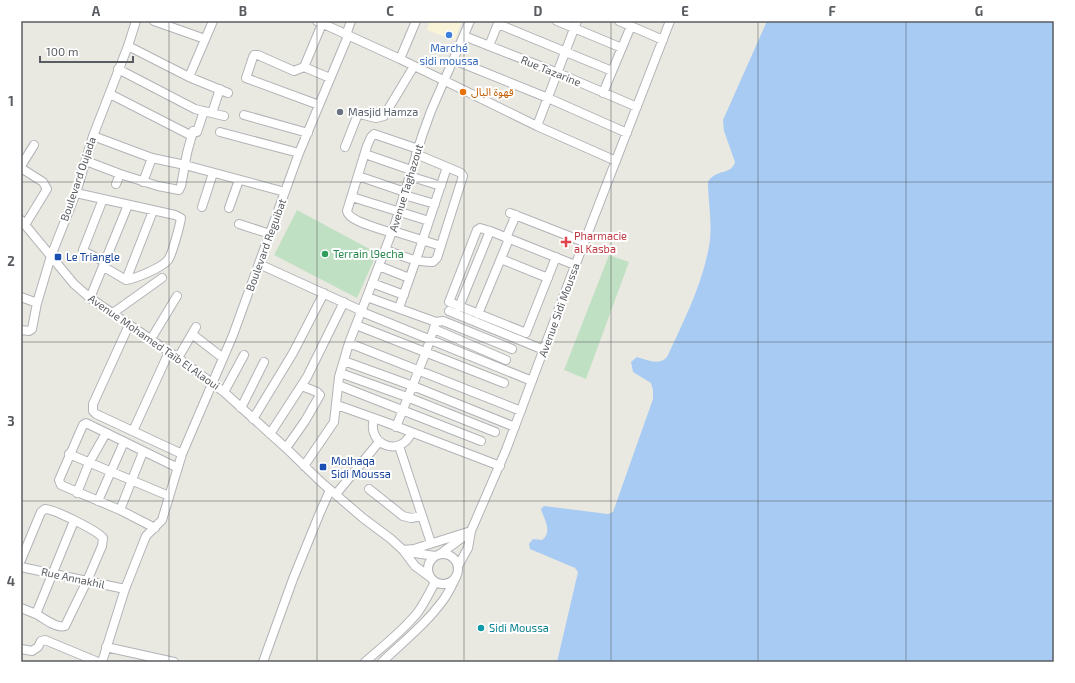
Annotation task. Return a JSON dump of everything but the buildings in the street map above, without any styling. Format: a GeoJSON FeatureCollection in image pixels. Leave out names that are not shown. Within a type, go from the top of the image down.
{"type":"FeatureCollection","features":[{"type":"Feature","properties":{"kind":"street","name":"Boulevard Oujada"},"geometry":{"type":"LineString","coordinates":[[21,330],[29,331],[32,329],[37,303],[51,256],[76,193],[93,136],[128,46],[136,21]]}},
{"type":"Feature","properties":{"kind":"street"},"geometry":{"type":"LineString","coordinates":[[154,21],[205,39]]}},
{"type":"Feature","properties":{"kind":"street"},"geometry":{"type":"LineString","coordinates":[[189,77],[213,21]]}},
{"type":"Feature","properties":{"kind":"street","name":"Boulevard Reguibat"},"geometry":{"type":"LineString","coordinates":[[102,662],[125,589],[146,536],[162,520],[182,454],[233,335],[299,152],[330,78],[351,21]]}},
{"type":"Feature","properties":{"kind":"street"},"geometry":{"type":"LineString","coordinates":[[400,59],[416,21]]}},
{"type":"Feature","properties":{"kind":"street","name":"Avenue Taghazout"},"geometry":{"type":"LineString","coordinates":[[304,466],[332,426],[337,405],[340,373],[349,343],[386,250],[431,111],[470,21]]}},
{"type":"Feature","properties":{"kind":"street"},"geometry":{"type":"LineString","coordinates":[[557,21],[576,25],[622,48]]}},
{"type":"Feature","properties":{"kind":"street"},"geometry":{"type":"LineString","coordinates":[[619,21],[663,40]]}},
{"type":"Feature","properties":{"kind":"street","name":"Avenue Sidi Moussa"},"geometry":{"type":"LineString","coordinates":[[458,566],[468,548],[471,531],[500,466],[575,265],[670,21]]}},
{"type":"Feature","properties":{"kind":"street"},"geometry":{"type":"LineString","coordinates":[[319,105],[246,78],[254,55],[294,72],[304,67],[321,22],[537,126],[616,161]]}},
{"type":"Feature","properties":{"kind":"street"},"geometry":{"type":"LineString","coordinates":[[489,46],[499,22],[612,71]]}},
{"type":"Feature","properties":{"kind":"street"},"geometry":{"type":"LineString","coordinates":[[537,126],[576,25]]}},
{"type":"Feature","properties":{"kind":"street"},"geometry":{"type":"LineString","coordinates":[[603,93],[631,26]]}},
{"type":"Feature","properties":{"kind":"street","name":"Rue Tazarine"},"geometry":{"type":"LineString","coordinates":[[464,36],[558,73],[637,107]]}},
{"type":"Feature","properties":{"kind":"street"},"geometry":{"type":"LineString","coordinates":[[86,161],[143,182],[179,190],[193,132],[197,132],[208,112],[224,91],[189,77],[128,46]]}},
{"type":"Feature","properties":{"kind":"street"},"geometry":{"type":"LineString","coordinates":[[454,60],[548,98],[627,133]]}},
{"type":"Feature","properties":{"kind":"street"},"geometry":{"type":"LineString","coordinates":[[345,147],[358,114],[376,118],[384,116],[414,66]]}},
{"type":"Feature","properties":{"kind":"street"},"geometry":{"type":"LineString","coordinates":[[304,67],[330,78]]}},
{"type":"Feature","properties":{"kind":"street"},"geometry":{"type":"LineString","coordinates":[[118,69],[195,109],[224,116]]}},
{"type":"Feature","properties":{"kind":"street"},"geometry":{"type":"LineString","coordinates":[[110,94],[192,136]]}},
{"type":"Feature","properties":{"kind":"street"},"geometry":{"type":"LineString","coordinates":[[244,115],[308,133]]}},
{"type":"Feature","properties":{"kind":"street"},"geometry":{"type":"LineString","coordinates":[[220,132],[299,152]]}},
{"type":"Feature","properties":{"kind":"street"},"geometry":{"type":"LineString","coordinates":[[386,250],[416,260],[434,261],[438,256],[463,176],[461,173],[417,151],[374,134],[369,139],[348,211],[349,216],[361,222],[441,246]]}},
{"type":"Feature","properties":{"kind":"street"},"geometry":{"type":"LineString","coordinates":[[93,136],[152,158],[185,165],[284,192]]}},
{"type":"Feature","properties":{"kind":"street"},"geometry":{"type":"LineString","coordinates":[[23,223],[48,189],[43,182],[21,167],[34,145]]}},
{"type":"Feature","properties":{"kind":"street"},"geometry":{"type":"LineString","coordinates":[[365,154],[441,186]]}},
{"type":"Feature","properties":{"kind":"street"},"geometry":{"type":"LineString","coordinates":[[143,182],[152,158]]}},
{"type":"Feature","properties":{"kind":"street"},"geometry":{"type":"LineString","coordinates":[[399,308],[447,167]]}},
{"type":"Feature","properties":{"kind":"street"},"geometry":{"type":"LineString","coordinates":[[202,208],[213,173]]}},
{"type":"Feature","properties":{"kind":"street"},"geometry":{"type":"LineString","coordinates":[[116,184],[120,174]]}},
{"type":"Feature","properties":{"kind":"street"},"geometry":{"type":"LineString","coordinates":[[358,176],[435,204]]}},
{"type":"Feature","properties":{"kind":"street"},"geometry":{"type":"LineString","coordinates":[[229,208],[239,180]]}},
{"type":"Feature","properties":{"kind":"street"},"geometry":{"type":"LineString","coordinates":[[76,193],[103,199],[128,205],[154,212],[175,215],[181,218],[170,257],[167,261],[142,276],[126,280],[85,252],[83,250],[103,199]]}},
{"type":"Feature","properties":{"kind":"street"},"geometry":{"type":"LineString","coordinates":[[352,197],[399,213],[429,221]]}},
{"type":"Feature","properties":{"kind":"street"},"geometry":{"type":"LineString","coordinates":[[90,298],[105,265],[128,205]]}},
{"type":"Feature","properties":{"kind":"street"},"geometry":{"type":"LineString","coordinates":[[126,280],[154,212]]}},
{"type":"Feature","properties":{"kind":"street"},"geometry":{"type":"LineString","coordinates":[[478,314],[501,259],[508,238],[513,214],[584,242]]}},
{"type":"Feature","properties":{"kind":"street","name":"Avenue Mohamed Taïb El Alaoui"},"geometry":{"type":"LineString","coordinates":[[23,223],[74,284],[90,298],[151,339],[224,392],[333,492],[363,518],[391,539],[403,550],[415,566],[433,579]]}},
{"type":"Feature","properties":{"kind":"street"},"geometry":{"type":"LineString","coordinates":[[239,224],[270,234]]}},
{"type":"Feature","properties":{"kind":"street"},"geometry":{"type":"LineString","coordinates":[[556,257],[526,333],[459,307],[450,302],[477,230],[481,228],[508,238],[556,257],[575,265]]}},
{"type":"Feature","properties":{"kind":"street"},"geometry":{"type":"LineString","coordinates":[[459,307],[490,231]]}},
{"type":"Feature","properties":{"kind":"street"},"geometry":{"type":"LineString","coordinates":[[501,259],[548,278]]}},
{"type":"Feature","properties":{"kind":"street"},"geometry":{"type":"LineString","coordinates":[[259,264],[344,302],[362,312],[532,381]]}},
{"type":"Feature","properties":{"kind":"street"},"geometry":{"type":"LineString","coordinates":[[379,266],[409,278]]}},
{"type":"Feature","properties":{"kind":"street"},"geometry":{"type":"LineString","coordinates":[[113,313],[162,278]]}},
{"type":"Feature","properties":{"kind":"street"},"geometry":{"type":"LineString","coordinates":[[372,283],[404,295]]}},
{"type":"Feature","properties":{"kind":"street"},"geometry":{"type":"LineString","coordinates":[[253,418],[293,353],[324,293]]}},
{"type":"Feature","properties":{"kind":"street"},"geometry":{"type":"LineString","coordinates":[[151,339],[177,296]]}},
{"type":"Feature","properties":{"kind":"street"},"geometry":{"type":"LineString","coordinates":[[367,296],[399,308],[506,360]]}},
{"type":"Feature","properties":{"kind":"street"},"geometry":{"type":"LineString","coordinates":[[21,297],[37,303]]}},
{"type":"Feature","properties":{"kind":"street"},"geometry":{"type":"LineString","coordinates":[[270,434],[311,370],[344,302]]}},
{"type":"Feature","properties":{"kind":"street"},"geometry":{"type":"LineString","coordinates":[[449,311],[544,350]]}},
{"type":"Feature","properties":{"kind":"street"},"geometry":{"type":"LineString","coordinates":[[396,427],[426,352],[435,325],[443,321],[512,349]]}},
{"type":"Feature","properties":{"kind":"street"},"geometry":{"type":"LineString","coordinates":[[129,325],[92,408],[96,414],[182,454]]}},
{"type":"Feature","properties":{"kind":"street"},"geometry":{"type":"LineString","coordinates":[[356,325],[504,383]]}},
{"type":"Feature","properties":{"kind":"street"},"geometry":{"type":"LineString","coordinates":[[178,358],[194,330],[223,358]]}},
{"type":"Feature","properties":{"kind":"street"},"geometry":{"type":"LineString","coordinates":[[349,343],[521,411]]}},
{"type":"Feature","properties":{"kind":"street"},"geometry":{"type":"LineString","coordinates":[[133,431],[169,352]]}},
{"type":"Feature","properties":{"kind":"street"},"geometry":{"type":"LineString","coordinates":[[224,392],[244,355]]}},
{"type":"Feature","properties":{"kind":"street"},"geometry":{"type":"LineString","coordinates":[[344,361],[515,427]]}},
{"type":"Feature","properties":{"kind":"street"},"geometry":{"type":"LineString","coordinates":[[241,408],[264,362]]}},
{"type":"Feature","properties":{"kind":"street"},"geometry":{"type":"LineString","coordinates":[[340,373],[407,397],[495,432]]}},
{"type":"Feature","properties":{"kind":"street"},"geometry":{"type":"LineString","coordinates":[[338,385],[481,441]]}},
{"type":"Feature","properties":{"kind":"street"},"geometry":{"type":"LineString","coordinates":[[286,448],[305,421],[320,395],[317,392],[302,386]]}},
{"type":"Feature","properties":{"kind":"street"},"geometry":{"type":"LineString","coordinates":[[337,405],[500,466]]}},
{"type":"Feature","properties":{"kind":"street"},"geometry":{"type":"LineString","coordinates":[[374,419],[374,436],[379,442],[390,446],[399,446],[408,439],[411,433]]}},
{"type":"Feature","properties":{"kind":"street"},"geometry":{"type":"LineString","coordinates":[[155,528],[120,510],[61,485],[58,481],[69,454],[85,423],[178,468]]}},
{"type":"Feature","properties":{"kind":"street"},"geometry":{"type":"LineString","coordinates":[[77,492],[106,433]]}},
{"type":"Feature","properties":{"kind":"street"},"geometry":{"type":"LineString","coordinates":[[98,501],[124,442]]}},
{"type":"Feature","properties":{"kind":"street"},"geometry":{"type":"LineString","coordinates":[[263,662],[296,572],[333,492],[379,442]]}},
{"type":"Feature","properties":{"kind":"street"},"geometry":{"type":"LineString","coordinates":[[399,446],[431,543]]}},
{"type":"Feature","properties":{"kind":"street"},"geometry":{"type":"LineString","coordinates":[[120,510],[143,452]]}},
{"type":"Feature","properties":{"kind":"street"},"geometry":{"type":"LineString","coordinates":[[69,454],[169,496]]}},
{"type":"Feature","properties":{"kind":"street"},"geometry":{"type":"LineString","coordinates":[[369,489],[403,516],[411,518],[422,516]]}},
{"type":"Feature","properties":{"kind":"street"},"geometry":{"type":"LineString","coordinates":[[21,560],[43,510],[50,510],[74,521],[103,538],[102,546],[87,581],[65,626],[52,623],[21,608]]}},
{"type":"Feature","properties":{"kind":"street"},"geometry":{"type":"LineString","coordinates":[[36,614],[74,521]]}},
{"type":"Feature","properties":{"kind":"street"},"geometry":{"type":"LineString","coordinates":[[403,550],[414,549],[471,531]]}},
{"type":"Feature","properties":{"kind":"street","name":"Avenue Sidi Moussa"},"geometry":{"type":"LineString","coordinates":[[438,555],[471,531]]}},
{"type":"Feature","properties":{"kind":"street"},"geometry":{"type":"LineString","coordinates":[[382,662],[436,610],[447,594],[459,570],[456,560],[450,555],[438,555],[403,550]]}},
{"type":"Feature","properties":{"kind":"street"},"geometry":{"type":"LineString","coordinates":[[438,555],[429,563],[428,568],[433,579],[446,584],[456,577]]}},
{"type":"Feature","properties":{"kind":"street","name":"Rue Annakhil"},"geometry":{"type":"LineString","coordinates":[[21,567],[125,589]]}},
{"type":"Feature","properties":{"kind":"street"},"geometry":{"type":"LineString","coordinates":[[365,662],[418,612],[433,579]]}},
{"type":"Feature","properties":{"kind":"street"},"geometry":{"type":"LineString","coordinates":[[21,650],[32,651],[38,647],[41,641],[45,640],[98,662]]}},
{"type":"Feature","properties":{"kind":"street"},"geometry":{"type":"LineString","coordinates":[[384,645],[392,653]]}},
{"type":"Feature","properties":{"kind":"street"},"geometry":{"type":"LineString","coordinates":[[106,647],[136,658],[174,662]]}},
{"type":"Feature","properties":{"kind":"shaded area","name":"Marché sidi moussa"},"geometry":{"type":"Polygon","coordinates":[[[430,21],[462,21],[455,40],[427,30],[430,21]]]}},
{"type":"Feature","properties":{"kind":"green space","name":"Terrain l9echa"},"geometry":{"type":"Polygon","coordinates":[[[297,210],[377,253],[357,298],[274,255],[297,210]]]}},
{"type":"Feature","properties":{"kind":"green space"},"geometry":{"type":"Polygon","coordinates":[[[609,255],[629,262],[586,379],[564,370],[609,255]]]}},
{"type":"Feature","properties":{"kind":"water"},"geometry":{"type":"Polygon","coordinates":[[[767,21],[1054,21],[1054,662],[557,662],[578,572],[575,568],[530,549],[529,544],[533,539],[542,540],[547,533],[547,525],[541,509],[544,506],[608,514],[613,512],[653,399],[651,383],[633,372],[631,362],[637,357],[657,362],[664,360],[667,357],[693,300],[703,271],[710,240],[711,226],[708,182],[715,175],[730,169],[735,162],[724,131],[723,120],[767,21]]]}},
{"type":"Feature","properties":{"kind":"place","name":"Marché sidi moussa"},"geometry":{"type":"Point","coordinates":[449,35]}},
{"type":"Feature","properties":{"kind":"place","name":"قهوة البال"},"geometry":{"type":"Point","coordinates":[463,92]}},
{"type":"Feature","properties":{"kind":"place","name":"Masjid Hamza"},"geometry":{"type":"Point","coordinates":[340,112]}},
{"type":"Feature","properties":{"kind":"place","name":"Pharmacie al Kasba"},"geometry":{"type":"Point","coordinates":[566,242]}},
{"type":"Feature","properties":{"kind":"place","name":"Terrain l9echa"},"geometry":{"type":"Point","coordinates":[325,254]}},
{"type":"Feature","properties":{"kind":"place","name":"Le Triangle"},"geometry":{"type":"Point","coordinates":[58,257]}},
{"type":"Feature","properties":{"kind":"place","name":"Molhaqa Sidi Moussa"},"geometry":{"type":"Point","coordinates":[323,467]}},
{"type":"Feature","properties":{"kind":"place","name":"Sidi Moussa"},"geometry":{"type":"Point","coordinates":[481,628]}}]}
